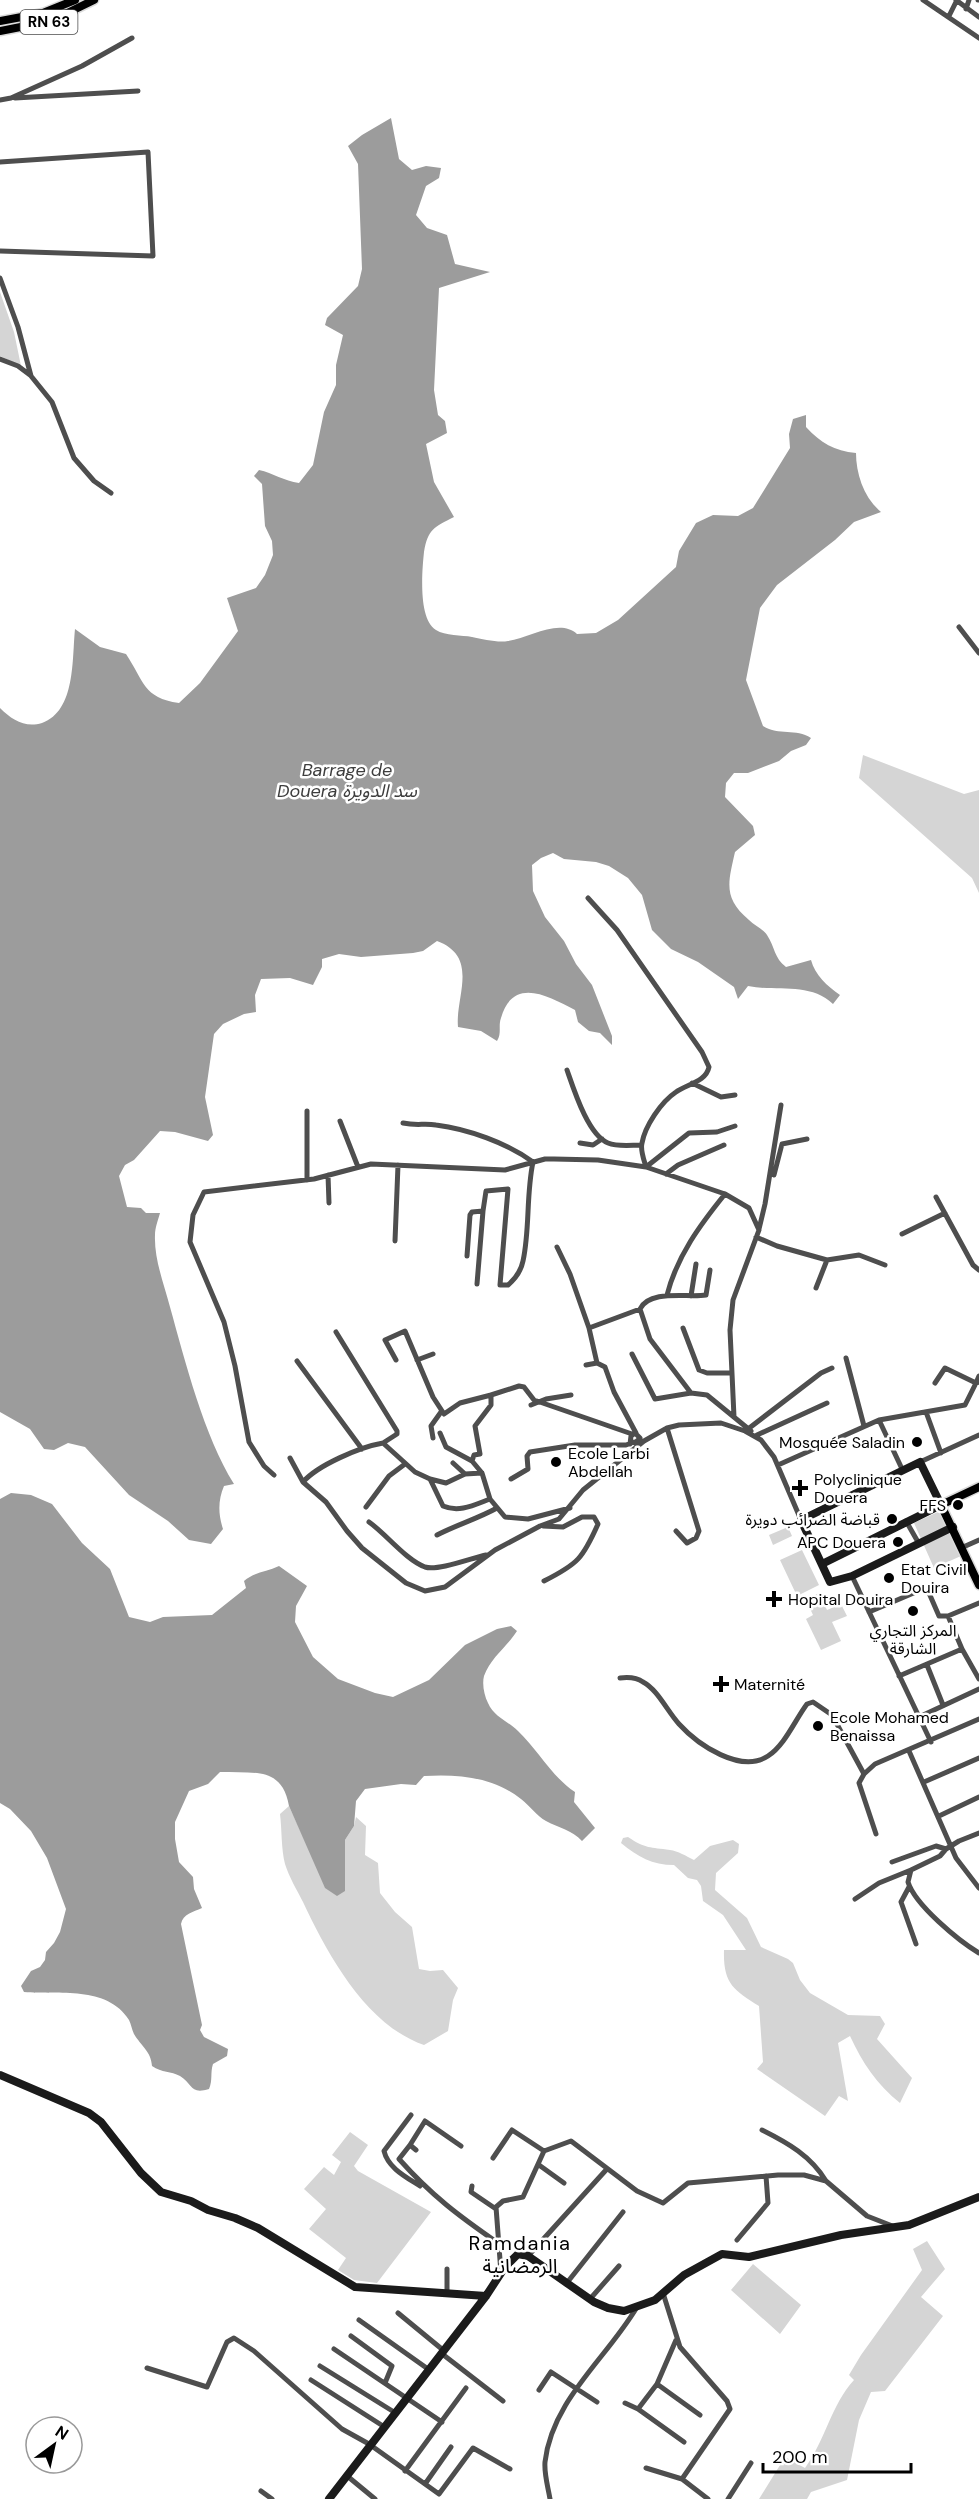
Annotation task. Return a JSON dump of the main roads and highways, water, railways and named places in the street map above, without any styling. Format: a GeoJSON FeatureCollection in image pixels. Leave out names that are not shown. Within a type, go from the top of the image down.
{"type":"FeatureCollection","features":[{"type":"Feature","properties":{"kind":"main road","name":"RN 63"},"geometry":{"type":"LineString","coordinates":[[1,21],[43,13],[75,0]]}},
{"type":"Feature","properties":{"kind":"main road","name":"RN 63"},"geometry":{"type":"LineString","coordinates":[[1,31],[51,21],[94,0]]}},
{"type":"Feature","properties":{"kind":"main road"},"geometry":{"type":"LineString","coordinates":[[1,21],[1,31]]}},
{"type":"Feature","properties":{"kind":"main road"},"geometry":{"type":"LineString","coordinates":[[979,1487],[941,1505],[961,1548],[976,1570],[979,1585]]}},
{"type":"Feature","properties":{"kind":"water","name":"Barrage de Douera سد الدويرة"},"geometry":{"type":"Polygon","coordinates":[[[391,118],[399,159],[412,170],[426,166],[441,168],[439,178],[426,186],[416,215],[427,228],[447,235],[455,264],[490,272],[439,288],[434,390],[438,415],[445,421],[447,433],[426,444],[434,482],[454,517],[441,523],[430,533],[424,552],[422,594],[426,616],[436,630],[500,642],[553,628],[570,630],[577,634],[596,633],[618,620],[676,567],[679,551],[696,523],[713,515],[738,516],[753,508],[790,448],[789,434],[793,419],[806,415],[806,427],[817,438],[834,448],[856,453],[862,485],[870,500],[881,512],[854,522],[835,540],[777,585],[760,608],[746,680],[763,726],[775,731],[799,733],[811,738],[806,745],[791,751],[779,761],[748,773],[734,773],[726,783],[725,797],[753,826],[755,835],[735,852],[729,881],[731,897],[735,904],[770,939],[779,960],[786,967],[811,960],[822,980],[840,995],[833,1004],[824,997],[804,990],[748,986],[738,999],[734,987],[698,962],[671,949],[652,930],[642,895],[628,878],[609,866],[596,862],[564,859],[553,853],[532,865],[533,891],[545,917],[564,941],[576,964],[592,985],[612,1036],[612,1045],[600,1033],[589,1031],[578,1022],[575,1010],[554,999],[532,993],[523,993],[514,997],[507,1005],[500,1021],[497,1041],[481,1031],[458,1027],[462,967],[458,957],[450,948],[437,941],[423,951],[413,953],[361,957],[339,954],[322,959],[322,967],[313,985],[290,978],[261,979],[255,995],[256,1012],[244,1014],[223,1024],[214,1034],[205,1097],[213,1135],[208,1141],[175,1132],[160,1131],[134,1160],[125,1165],[119,1176],[127,1207],[141,1208],[146,1213],[160,1213],[155,1235],[160,1271],[189,1374],[205,1421],[213,1444],[234,1484],[224,1486],[219,1507],[223,1529],[211,1544],[189,1540],[168,1521],[129,1495],[85,1447],[68,1443],[54,1450],[44,1449],[30,1429],[0,1412],[0,708],[24,724],[42,723],[53,717],[67,696],[75,629],[100,647],[126,654],[151,692],[167,701],[179,703],[200,683],[238,631],[227,598],[256,588],[265,575],[273,555],[272,541],[265,526],[262,484],[254,476],[259,470],[299,483],[313,465],[324,412],[336,385],[336,365],[343,335],[325,325],[327,318],[358,286],[362,269],[358,164],[348,146],[391,118]]]}},
{"type":"Feature","properties":{"kind":"water"},"geometry":{"type":"Polygon","coordinates":[[[11,1493],[31,1495],[52,1504],[82,1543],[110,1569],[129,1617],[150,1622],[163,1617],[212,1615],[246,1588],[244,1581],[248,1578],[279,1566],[307,1586],[296,1606],[295,1622],[313,1657],[338,1679],[375,1693],[393,1697],[429,1680],[465,1645],[497,1629],[511,1626],[517,1631],[487,1669],[484,1676],[484,1693],[494,1712],[518,1731],[559,1779],[575,1792],[574,1802],[595,1828],[582,1841],[570,1832],[543,1819],[510,1792],[475,1778],[424,1776],[416,1785],[401,1784],[365,1789],[356,1801],[354,1826],[345,1840],[345,1891],[337,1896],[325,1888],[280,1784],[264,1774],[220,1772],[208,1784],[189,1791],[175,1822],[175,1839],[179,1862],[193,1877],[194,1889],[202,1908],[186,1916],[181,1924],[202,2025],[200,2030],[204,2037],[228,2049],[227,2056],[213,2064],[209,2089],[198,2091],[180,2076],[152,2066],[148,2052],[134,2034],[129,2020],[120,2009],[108,2001],[81,1994],[24,1992],[21,1986],[31,1971],[40,1967],[45,1960],[46,1952],[60,1932],[66,1909],[47,1858],[31,1831],[10,1809],[0,1803],[0,1499],[11,1493]]]}},
{"type":"Feature","properties":{"kind":"place","name":"Mosquée Saladin"},"geometry":{"type":"Point","coordinates":[917,1442]}},
{"type":"Feature","properties":{"kind":"place","name":"Ecole Larbi Abdellah"},"geometry":{"type":"Point","coordinates":[556,1462]}},
{"type":"Feature","properties":{"kind":"place","name":"Polyclinique Douera"},"geometry":{"type":"Point","coordinates":[800,1488]}},
{"type":"Feature","properties":{"kind":"place","name":"FFS"},"geometry":{"type":"Point","coordinates":[958,1505]}},
{"type":"Feature","properties":{"kind":"place","name":"قباضة الضرائب دويرة"},"geometry":{"type":"Point","coordinates":[892,1519]}},
{"type":"Feature","properties":{"kind":"place","name":"APC Douera"},"geometry":{"type":"Point","coordinates":[898,1542]}},
{"type":"Feature","properties":{"kind":"place","name":"Etat Civil Douira"},"geometry":{"type":"Point","coordinates":[889,1578]}},
{"type":"Feature","properties":{"kind":"place","name":"Hopital Douira"},"geometry":{"type":"Point","coordinates":[774,1599]}},
{"type":"Feature","properties":{"kind":"place","name":"المركز التجاري الشارقة"},"geometry":{"type":"Point","coordinates":[913,1611]}},
{"type":"Feature","properties":{"kind":"place","name":"Maternité"},"geometry":{"type":"Point","coordinates":[721,1684]}},
{"type":"Feature","properties":{"kind":"place","name":"Ecole Mohamed Benaissa"},"geometry":{"type":"Point","coordinates":[818,1726]}},
{"type":"Feature","properties":{"kind":"district","name":"Ramdania الرمضانية"},"geometry":{"type":"Point","coordinates":[520,2254]}}]}
